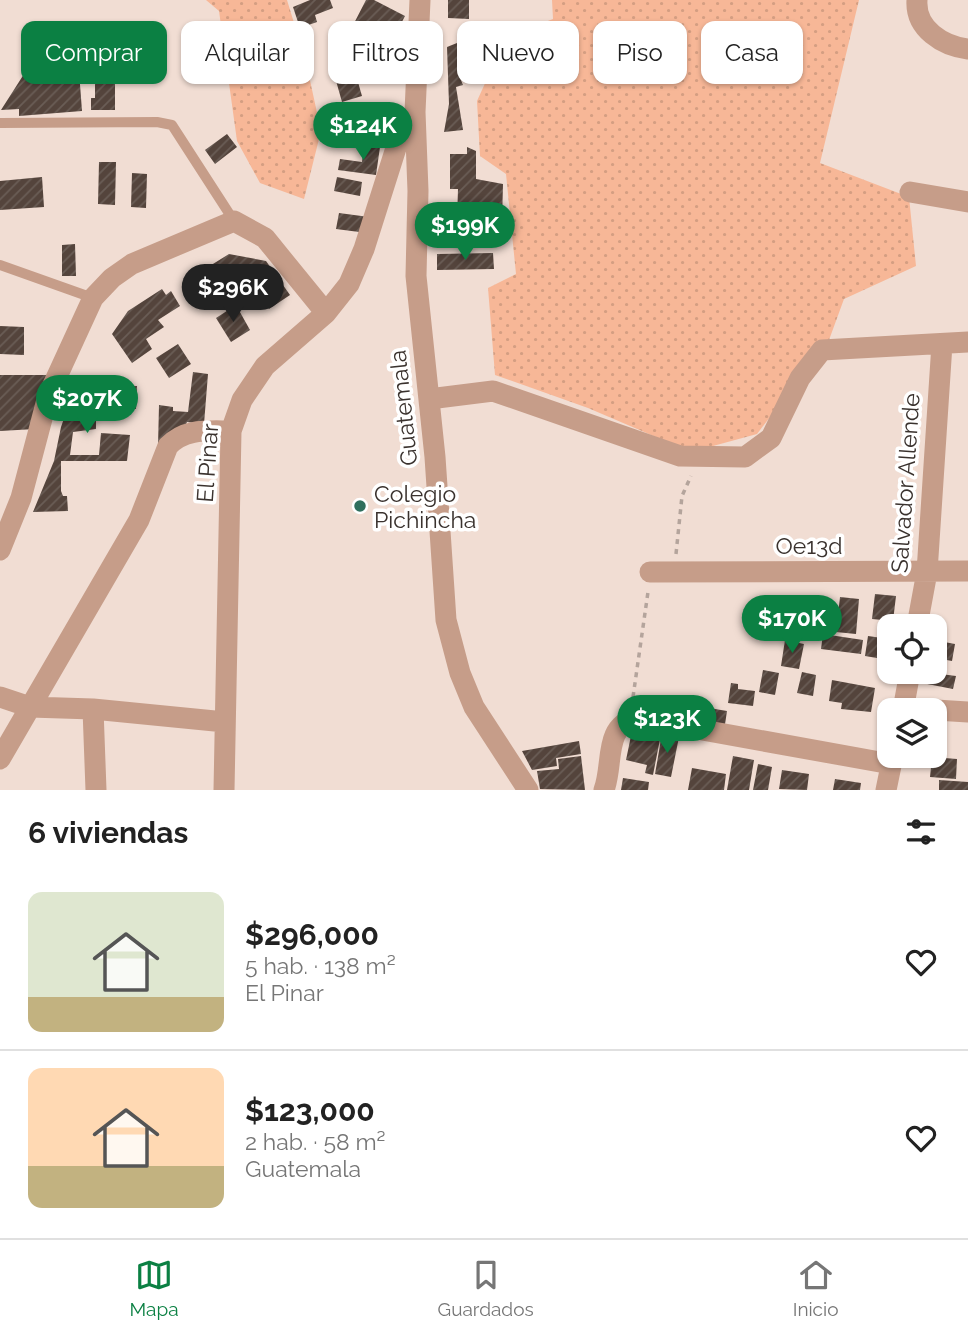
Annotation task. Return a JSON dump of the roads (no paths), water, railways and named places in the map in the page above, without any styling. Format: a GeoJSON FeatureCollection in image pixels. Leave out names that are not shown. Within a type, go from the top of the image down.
{"type":"FeatureCollection","features":[{"type":"Feature","properties":{"kind":"street","name":"Guatemala"},"geometry":{"type":"LineString","coordinates":[[420,0],[415,112],[418,191],[416,276],[429,399],[446,620],[460,673],[481,718],[527,790]]}},
{"type":"Feature","properties":{"kind":"street"},"geometry":{"type":"LineString","coordinates":[[917,0],[923,24],[936,39],[953,47],[968,49]]}},
{"type":"Feature","properties":{"kind":"street","name":"El Pinar"},"geometry":{"type":"LineString","coordinates":[[223,790],[231,430],[242,400],[265,366],[326,313],[349,284],[364,250],[396,148],[415,112]]}},
{"type":"Feature","properties":{"kind":"street"},"geometry":{"type":"LineString","coordinates":[[909,192],[968,202]]}},
{"type":"Feature","properties":{"kind":"street"},"geometry":{"type":"LineString","coordinates":[[0,550],[21,498],[48,396],[93,298],[112,278],[132,264],[234,221],[265,238],[326,313]]}},
{"type":"Feature","properties":{"kind":"street"},"geometry":{"type":"LineString","coordinates":[[429,399],[493,391],[690,456],[745,457],[771,438],[800,378],[822,350],[968,342]]}},
{"type":"Feature","properties":{"kind":"street","name":"Salvador Allende"},"geometry":{"type":"LineString","coordinates":[[919,614],[927,572],[942,344]]}},
{"type":"Feature","properties":{"kind":"street"},"geometry":{"type":"LineString","coordinates":[[0,759],[139,520],[168,446],[176,437],[189,432],[231,430]]}},
{"type":"Feature","properties":{"kind":"street","name":"Oe13d"},"geometry":{"type":"LineString","coordinates":[[650,572],[968,571]]}},
{"type":"Feature","properties":{"kind":"street"},"geometry":{"type":"LineString","coordinates":[[0,697],[30,707],[93,709],[225,722]]}},
{"type":"Feature","properties":{"kind":"street"},"geometry":{"type":"LineString","coordinates":[[93,709],[96,790]]}},
{"type":"Feature","properties":{"kind":"street"},"geometry":{"type":"LineString","coordinates":[[947,711],[968,712]]}},
{"type":"Feature","properties":{"kind":"street"},"geometry":{"type":"LineString","coordinates":[[604,790],[614,733],[622,722],[636,718],[877,758]]}},
{"type":"Feature","properties":{"kind":"street"},"geometry":{"type":"LineString","coordinates":[[886,790],[890,768]]}},
{"type":"Feature","properties":{"kind":"lane"},"geometry":{"type":"LineString","coordinates":[[0,123],[158,122],[172,125],[234,221]]}},
{"type":"Feature","properties":{"kind":"lane"},"geometry":{"type":"LineString","coordinates":[[0,265],[93,298]]}},
{"type":"Feature","properties":{"kind":"place","name":"Colegio Pichincha"},"geometry":{"type":"Point","coordinates":[360,506]}}]}
